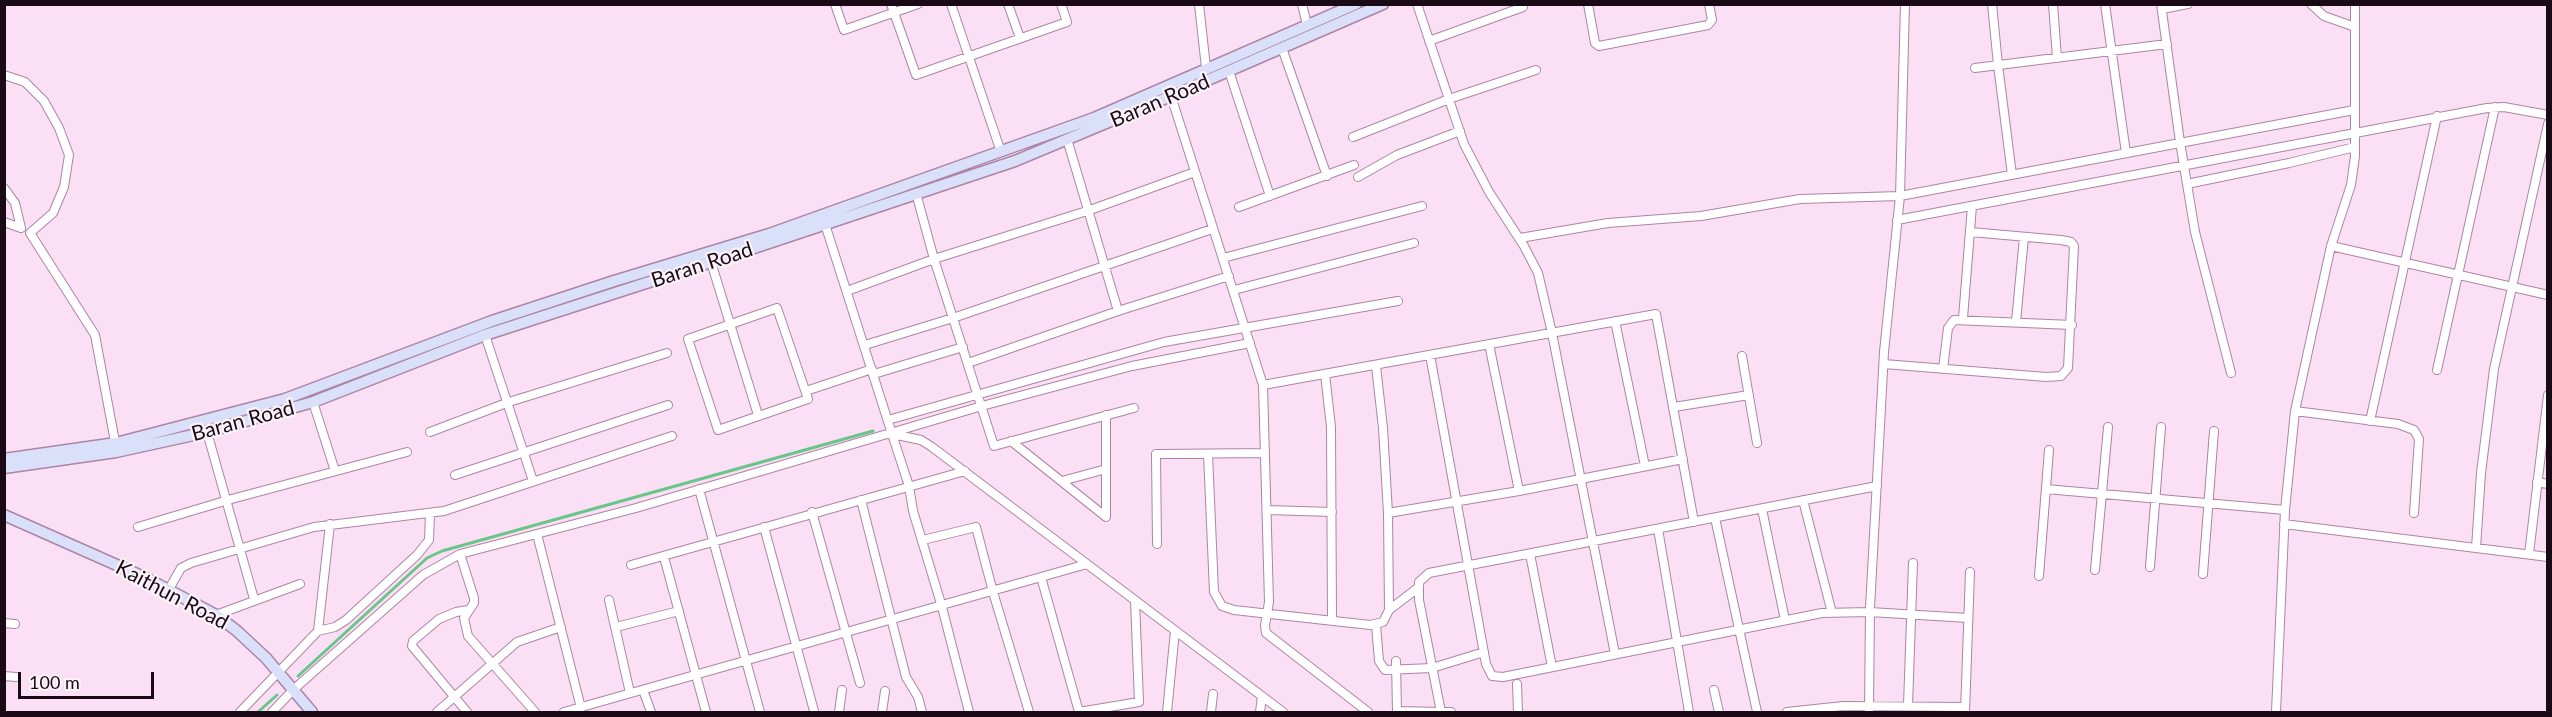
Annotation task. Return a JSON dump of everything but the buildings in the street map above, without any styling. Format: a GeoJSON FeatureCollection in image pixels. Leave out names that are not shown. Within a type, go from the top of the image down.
{"type":"FeatureCollection","features":[{"type":"Feature","properties":{"kind":"main road","name":"Baran Road"},"geometry":{"type":"LineString","coordinates":[[4,459],[116,447],[285,399],[711,262],[1094,118],[1356,4]]}},
{"type":"Feature","properties":{"kind":"main road","name":"Baran Road"},"geometry":{"type":"LineString","coordinates":[[4,468],[207,432],[313,402],[492,321],[1015,161],[1383,4]]}},
{"type":"Feature","properties":{"kind":"main road","name":"Kaithun Road"},"geometry":{"type":"LineString","coordinates":[[4,515],[169,589],[216,615],[237,631],[280,672],[312,712]]}},
{"type":"Feature","properties":{"kind":"street"},"geometry":{"type":"LineString","coordinates":[[835,4],[844,30],[892,8],[918,4]]}},
{"type":"Feature","properties":{"kind":"street"},"geometry":{"type":"LineString","coordinates":[[951,4],[1001,152]]}},
{"type":"Feature","properties":{"kind":"street"},"geometry":{"type":"LineString","coordinates":[[1008,4],[1020,38]]}},
{"type":"Feature","properties":{"kind":"street"},"geometry":{"type":"LineString","coordinates":[[892,8],[916,75],[1067,22],[1061,4]]}},
{"type":"Feature","properties":{"kind":"street"},"geometry":{"type":"LineString","coordinates":[[1199,4],[1206,68]]}},
{"type":"Feature","properties":{"kind":"street"},"geometry":{"type":"LineString","coordinates":[[1302,4],[1307,25]]}},
{"type":"Feature","properties":{"kind":"street"},"geometry":{"type":"LineString","coordinates":[[1417,4],[1469,155],[1489,192],[1520,238],[1538,273],[1552,333],[1615,654]]}},
{"type":"Feature","properties":{"kind":"street"},"geometry":{"type":"LineString","coordinates":[[1588,4],[1595,43],[1599,46],[1708,26],[1712,20],[1709,4]]}},
{"type":"Feature","properties":{"kind":"street"},"geometry":{"type":"LineString","coordinates":[[1869,709],[1870,612],[1884,364],[1900,196],[1905,4]]}},
{"type":"Feature","properties":{"kind":"street"},"geometry":{"type":"LineString","coordinates":[[1992,4],[2012,175]]}},
{"type":"Feature","properties":{"kind":"street"},"geometry":{"type":"LineString","coordinates":[[2053,4],[2057,58]]}},
{"type":"Feature","properties":{"kind":"street"},"geometry":{"type":"LineString","coordinates":[[2105,4],[2126,153]]}},
{"type":"Feature","properties":{"kind":"street"},"geometry":{"type":"LineString","coordinates":[[2188,4],[2162,7],[2195,232],[2231,373]]}},
{"type":"Feature","properties":{"kind":"street"},"geometry":{"type":"LineString","coordinates":[[2311,4],[2324,16],[2355,27]]}},
{"type":"Feature","properties":{"kind":"street"},"geometry":{"type":"LineString","coordinates":[[2276,712],[2284,524],[2295,411],[2331,246],[2351,185],[2355,147],[2355,4]]}},
{"type":"Feature","properties":{"kind":"street"},"geometry":{"type":"LineString","coordinates":[[1429,41],[1523,7]]}},
{"type":"Feature","properties":{"kind":"street"},"geometry":{"type":"LineString","coordinates":[[1975,68],[2167,44]]}},
{"type":"Feature","properties":{"kind":"street"},"geometry":{"type":"LineString","coordinates":[[1282,48],[1327,176]]}},
{"type":"Feature","properties":{"kind":"street"},"geometry":{"type":"LineString","coordinates":[[1353,136],[1449,99],[1536,70]]}},
{"type":"Feature","properties":{"kind":"street"},"geometry":{"type":"LineString","coordinates":[[1229,71],[1270,196]]}},
{"type":"Feature","properties":{"kind":"street"},"geometry":{"type":"LineString","coordinates":[[4,75],[26,82],[44,101],[59,128],[69,155],[64,187],[53,213],[30,233]]}},
{"type":"Feature","properties":{"kind":"street"},"geometry":{"type":"LineString","coordinates":[[1171,96],[1263,385],[1268,613],[1265,629],[1270,638],[1368,712]]}},
{"type":"Feature","properties":{"kind":"street"},"geometry":{"type":"LineString","coordinates":[[1897,220],[2437,116],[2495,107],[2547,115]]}},
{"type":"Feature","properties":{"kind":"street"},"geometry":{"type":"LineString","coordinates":[[2437,370],[2495,107]]}},
{"type":"Feature","properties":{"kind":"street"},"geometry":{"type":"LineString","coordinates":[[1520,238],[1608,223],[1701,216],[1800,199],[1900,196],[2354,110]]}},
{"type":"Feature","properties":{"kind":"street"},"geometry":{"type":"LineString","coordinates":[[2370,421],[2437,116]]}},
{"type":"Feature","properties":{"kind":"street"},"geometry":{"type":"LineString","coordinates":[[2476,548],[2481,473],[2490,400],[2547,124]]}},
{"type":"Feature","properties":{"kind":"street"},"geometry":{"type":"LineString","coordinates":[[1358,177],[1398,155],[1460,131]]}},
{"type":"Feature","properties":{"kind":"street"},"geometry":{"type":"LineString","coordinates":[[1067,139],[1107,267],[1118,311]]}},
{"type":"Feature","properties":{"kind":"street"},"geometry":{"type":"LineString","coordinates":[[2187,184],[2355,147]]}},
{"type":"Feature","properties":{"kind":"street"},"geometry":{"type":"LineString","coordinates":[[1239,207],[1354,165]]}},
{"type":"Feature","properties":{"kind":"street"},"geometry":{"type":"LineString","coordinates":[[847,291],[934,259],[1090,210],[1195,172]]}},
{"type":"Feature","properties":{"kind":"street"},"geometry":{"type":"LineString","coordinates":[[4,188],[15,203],[21,228]]}},
{"type":"Feature","properties":{"kind":"street"},"geometry":{"type":"LineString","coordinates":[[916,193],[934,259],[994,446],[1134,408]]}},
{"type":"Feature","properties":{"kind":"street"},"geometry":{"type":"LineString","coordinates":[[1963,318],[1972,206]]}},
{"type":"Feature","properties":{"kind":"street"},"geometry":{"type":"LineString","coordinates":[[1223,258],[1422,207]]}},
{"type":"Feature","properties":{"kind":"street"},"geometry":{"type":"LineString","coordinates":[[824,219],[909,486],[913,511],[942,607],[969,712]]}},
{"type":"Feature","properties":{"kind":"street"},"geometry":{"type":"LineString","coordinates":[[4,222],[30,233],[95,335],[116,447]]}},
{"type":"Feature","properties":{"kind":"street"},"geometry":{"type":"LineString","coordinates":[[865,345],[1107,267],[1212,229]]}},
{"type":"Feature","properties":{"kind":"street"},"geometry":{"type":"LineString","coordinates":[[1884,364],[2046,377],[2061,376],[2070,364],[2074,246],[2071,242],[1971,232]]}},
{"type":"Feature","properties":{"kind":"street"},"geometry":{"type":"LineString","coordinates":[[2016,322],[2024,237]]}},
{"type":"Feature","properties":{"kind":"street"},"geometry":{"type":"LineString","coordinates":[[1234,290],[1414,243]]}},
{"type":"Feature","properties":{"kind":"street"},"geometry":{"type":"LineString","coordinates":[[2331,246],[2547,295]]}},
{"type":"Feature","properties":{"kind":"street"},"geometry":{"type":"LineString","coordinates":[[711,262],[758,415]]}},
{"type":"Feature","properties":{"kind":"street"},"geometry":{"type":"LineString","coordinates":[[968,363],[1118,311],[1229,276]]}},
{"type":"Feature","properties":{"kind":"street"},"geometry":{"type":"LineString","coordinates":[[888,420],[1164,342],[1398,301]]}},
{"type":"Feature","properties":{"kind":"street"},"geometry":{"type":"LineString","coordinates":[[777,309],[806,391],[808,399],[718,430],[688,339],[777,309]]}},
{"type":"Feature","properties":{"kind":"street"},"geometry":{"type":"LineString","coordinates":[[1263,385],[1656,314],[1694,522]]}},
{"type":"Feature","properties":{"kind":"street"},"geometry":{"type":"LineString","coordinates":[[1943,369],[1948,328],[1954,320],[1963,318],[2072,325]]}},
{"type":"Feature","properties":{"kind":"street"},"geometry":{"type":"LineString","coordinates":[[1615,321],[1645,466]]}},
{"type":"Feature","properties":{"kind":"street"},"geometry":{"type":"LineString","coordinates":[[485,335],[509,402],[533,481]]}},
{"type":"Feature","properties":{"kind":"street"},"geometry":{"type":"LineString","coordinates":[[272,712],[293,690],[423,575],[460,555],[892,434],[982,406],[1132,366],[1250,343]]}},
{"type":"Feature","properties":{"kind":"street"},"geometry":{"type":"LineString","coordinates":[[1489,344],[1518,491]]}},
{"type":"Feature","properties":{"kind":"street"},"geometry":{"type":"LineString","coordinates":[[806,391],[963,347]]}},
{"type":"Feature","properties":{"kind":"street"},"geometry":{"type":"LineString","coordinates":[[430,432],[509,402],[667,353]]}},
{"type":"Feature","properties":{"kind":"street"},"geometry":{"type":"LineString","coordinates":[[1430,355],[1455,503],[1484,652],[1488,671],[1495,677],[1785,620],[1832,613],[1870,612],[1968,618]]}},
{"type":"Feature","properties":{"kind":"street"},"geometry":{"type":"LineString","coordinates":[[1742,356],[1757,443]]}},
{"type":"Feature","properties":{"kind":"street"},"geometry":{"type":"LineString","coordinates":[[1208,453],[1214,592],[1219,603],[1226,608],[1376,625],[1385,620],[1389,610],[1388,513],[1383,428],[1376,366]]}},
{"type":"Feature","properties":{"kind":"street"},"geometry":{"type":"LineString","coordinates":[[1325,374],[1331,427],[1332,620]]}},
{"type":"Feature","properties":{"kind":"street"},"geometry":{"type":"LineString","coordinates":[[2529,554],[2547,394]]}},
{"type":"Feature","properties":{"kind":"street"},"geometry":{"type":"LineString","coordinates":[[1674,407],[1749,395]]}},
{"type":"Feature","properties":{"kind":"street"},"geometry":{"type":"LineString","coordinates":[[313,402],[335,471]]}},
{"type":"Feature","properties":{"kind":"street"},"geometry":{"type":"LineString","coordinates":[[455,475],[668,405]]}},
{"type":"Feature","properties":{"kind":"street"},"geometry":{"type":"LineString","coordinates":[[2295,411],[2411,427],[2417,433],[2418,451],[2414,513]]}},
{"type":"Feature","properties":{"kind":"street"},"geometry":{"type":"LineString","coordinates":[[1011,441],[1106,518],[1106,415]]}},
{"type":"Feature","properties":{"kind":"street"},"geometry":{"type":"LineString","coordinates":[[2095,570],[2108,427]]}},
{"type":"Feature","properties":{"kind":"street"},"geometry":{"type":"LineString","coordinates":[[2150,567],[2161,427]]}},
{"type":"Feature","properties":{"kind":"street"},"geometry":{"type":"LineString","coordinates":[[2203,574],[2214,431]]}},
{"type":"Feature","properties":{"kind":"street"},"geometry":{"type":"LineString","coordinates":[[207,432],[254,599]]}},
{"type":"Feature","properties":{"kind":"street"},"geometry":{"type":"LineString","coordinates":[[892,434],[921,440],[965,471],[1283,712]]}},
{"type":"Feature","properties":{"kind":"street"},"geometry":{"type":"LineString","coordinates":[[169,589],[177,572],[185,566],[241,548],[330,524],[430,514],[672,436]]}},
{"type":"Feature","properties":{"kind":"street"},"geometry":{"type":"LineString","coordinates":[[2039,576],[2049,450]]}},
{"type":"Feature","properties":{"kind":"street"},"geometry":{"type":"LineString","coordinates":[[138,527],[406,452]]}},
{"type":"Feature","properties":{"kind":"street"},"geometry":{"type":"LineString","coordinates":[[1157,544],[1156,454],[1265,453]]}},
{"type":"Feature","properties":{"kind":"street"},"geometry":{"type":"LineString","coordinates":[[1388,513],[1455,503],[1683,459]]}},
{"type":"Feature","properties":{"kind":"street"},"geometry":{"type":"LineString","coordinates":[[1062,481],[1106,469]]}},
{"type":"Feature","properties":{"kind":"street"},"geometry":{"type":"LineString","coordinates":[[632,565],[812,512],[965,471]]}},
{"type":"Feature","properties":{"kind":"street"},"geometry":{"type":"LineString","coordinates":[[2537,482],[2547,484]]}},
{"type":"Feature","properties":{"kind":"street"},"geometry":{"type":"LineString","coordinates":[[1436,712],[1432,668],[1419,586],[1422,578],[1429,573],[1877,486]]}},
{"type":"Feature","properties":{"kind":"street"},"geometry":{"type":"LineString","coordinates":[[699,489],[760,712]]}},
{"type":"Feature","properties":{"kind":"street"},"geometry":{"type":"LineString","coordinates":[[2046,489],[2285,510]]}},
{"type":"Feature","properties":{"kind":"street"},"geometry":{"type":"LineString","coordinates":[[861,500],[906,677],[918,697],[922,712]]}},
{"type":"Feature","properties":{"kind":"street"},"geometry":{"type":"LineString","coordinates":[[1803,500],[1832,613]]}},
{"type":"Feature","properties":{"kind":"street"},"geometry":{"type":"LineString","coordinates":[[1762,509],[1785,620]]}},
{"type":"Feature","properties":{"kind":"street"},"geometry":{"type":"LineString","coordinates":[[1267,510],[1332,512]]}},
{"type":"Feature","properties":{"kind":"street"},"geometry":{"type":"LineString","coordinates":[[812,512],[860,683]]}},
{"type":"Feature","properties":{"kind":"street"},"geometry":{"type":"LineString","coordinates":[[240,712],[318,631],[335,627],[346,620],[417,555],[429,540],[430,514]]}},
{"type":"Feature","properties":{"kind":"street"},"geometry":{"type":"LineString","coordinates":[[1715,518],[1757,712]]}},
{"type":"Feature","properties":{"kind":"street"},"geometry":{"type":"LineString","coordinates":[[318,631],[330,524]]}},
{"type":"Feature","properties":{"kind":"street"},"geometry":{"type":"LineString","coordinates":[[2284,524],[2547,557]]}},
{"type":"Feature","properties":{"kind":"street"},"geometry":{"type":"LineString","coordinates":[[764,527],[814,711]]}},
{"type":"Feature","properties":{"kind":"street"},"geometry":{"type":"LineString","coordinates":[[923,540],[976,527],[1029,712]]}},
{"type":"Feature","properties":{"kind":"street"},"geometry":{"type":"LineString","coordinates":[[1658,529],[1689,712]]}},
{"type":"Feature","properties":{"kind":"street"},"geometry":{"type":"LineString","coordinates":[[537,534],[581,708]]}},
{"type":"Feature","properties":{"kind":"street"},"geometry":{"type":"LineString","coordinates":[[1530,554],[1552,667]]}},
{"type":"Feature","properties":{"kind":"street"},"geometry":{"type":"LineString","coordinates":[[460,555],[474,598],[474,603],[464,618],[468,636],[535,712]]}},
{"type":"Feature","properties":{"kind":"street"},"geometry":{"type":"LineString","coordinates":[[664,556],[706,712]]}},
{"type":"Feature","properties":{"kind":"street"},"geometry":{"type":"LineString","coordinates":[[1908,705],[1913,563]]}},
{"type":"Feature","properties":{"kind":"street"},"geometry":{"type":"LineString","coordinates":[[564,712],[942,607],[1087,564]]}},
{"type":"Feature","properties":{"kind":"street"},"geometry":{"type":"LineString","coordinates":[[1787,712],[1908,705],[1918,709],[1965,710],[1970,572]]}},
{"type":"Feature","properties":{"kind":"street"},"geometry":{"type":"LineString","coordinates":[[1041,578],[1079,712],[1139,702],[1135,600]]}},
{"type":"Feature","properties":{"kind":"street"},"geometry":{"type":"LineString","coordinates":[[216,615],[254,599],[300,584]]}},
{"type":"Feature","properties":{"kind":"street"},"geometry":{"type":"LineString","coordinates":[[1389,610],[1419,586]]}},
{"type":"Feature","properties":{"kind":"street"},"geometry":{"type":"LineString","coordinates":[[609,600],[630,693]]}},
{"type":"Feature","properties":{"kind":"street"},"geometry":{"type":"LineString","coordinates":[[467,712],[414,651],[412,644],[440,619],[468,610]]}},
{"type":"Feature","properties":{"kind":"street"},"geometry":{"type":"LineString","coordinates":[[615,627],[679,611]]}},
{"type":"Feature","properties":{"kind":"street"},"geometry":{"type":"LineString","coordinates":[[4,623],[15,624]]}},
{"type":"Feature","properties":{"kind":"street"},"geometry":{"type":"LineString","coordinates":[[1376,625],[1379,661],[1385,670],[1432,668],[1484,652]]}},
{"type":"Feature","properties":{"kind":"street"},"geometry":{"type":"LineString","coordinates":[[437,712],[521,639],[561,627]]}},
{"type":"Feature","properties":{"kind":"street"},"geometry":{"type":"LineString","coordinates":[[1167,712],[1175,631]]}},
{"type":"Feature","properties":{"kind":"street"},"geometry":{"type":"LineString","coordinates":[[1396,661],[1397,712],[1451,712]]}},
{"type":"Feature","properties":{"kind":"street"},"geometry":{"type":"LineString","coordinates":[[4,676],[16,677]]}},
{"type":"Feature","properties":{"kind":"street"},"geometry":{"type":"LineString","coordinates":[[1517,684],[1518,712]]}},
{"type":"Feature","properties":{"kind":"street"},"geometry":{"type":"LineString","coordinates":[[643,690],[651,712]]}},
{"type":"Feature","properties":{"kind":"street"},"geometry":{"type":"LineString","coordinates":[[839,712],[842,690]]}},
{"type":"Feature","properties":{"kind":"street"},"geometry":{"type":"LineString","coordinates":[[1714,690],[1719,712]]}},
{"type":"Feature","properties":{"kind":"street"},"geometry":{"type":"LineString","coordinates":[[882,712],[885,691]]}},
{"type":"Feature","properties":{"kind":"street"},"geometry":{"type":"LineString","coordinates":[[1211,712],[1213,694]]}},
{"type":"Feature","properties":{"kind":"street"},"geometry":{"type":"LineString","coordinates":[[1260,712],[1262,696]]}},
{"type":"Feature","properties":{"kind":"waterway"},"geometry":{"type":"LineString","coordinates":[[298,676],[427,558],[442,551],[873,431]]}},
{"type":"Feature","properties":{"kind":"waterway"},"geometry":{"type":"LineString","coordinates":[[258,712],[277,695]]}}]}
